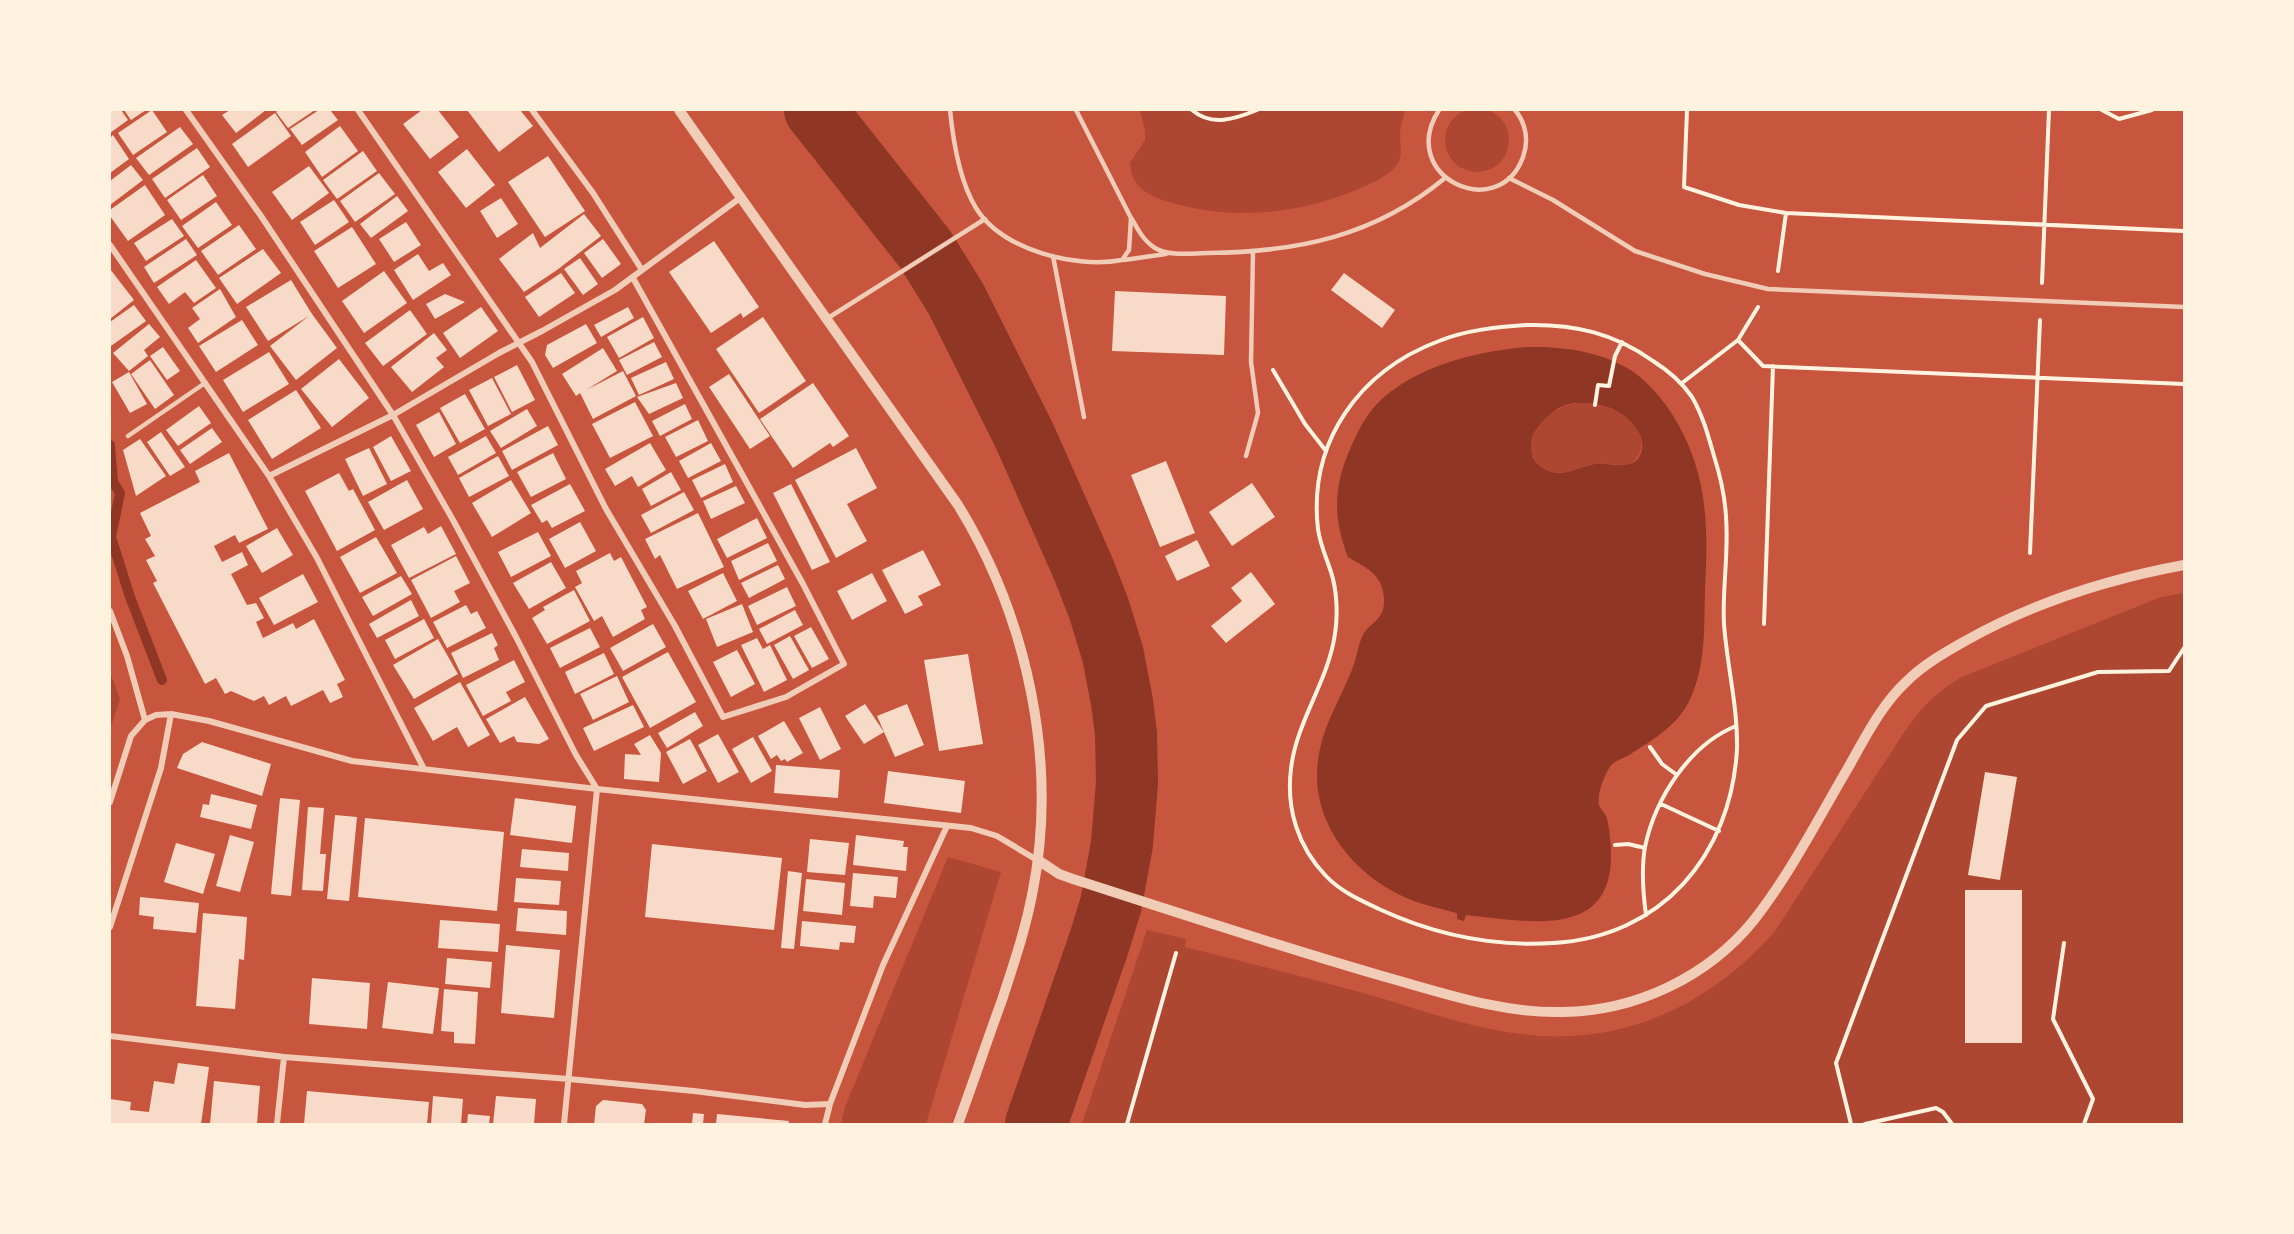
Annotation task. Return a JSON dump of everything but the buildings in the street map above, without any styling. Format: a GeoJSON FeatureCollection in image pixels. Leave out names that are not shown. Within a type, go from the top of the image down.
{"type":"FeatureCollection","features":[{"type":"Feature","properties":{"kind":"street"},"geometry":{"type":"LineString","coordinates":[[186,110],[261,216],[393,415],[459,529],[576,755],[597,789],[564,1125]]}},
{"type":"Feature","properties":{"kind":"street"},"geometry":{"type":"LineString","coordinates":[[358,110],[532,362],[606,509],[675,626],[723,717],[786,697],[844,664],[803,584],[633,278]]}},
{"type":"Feature","properties":{"kind":"street"},"geometry":{"type":"LineString","coordinates":[[532,110],[592,192],[642,270]]}},
{"type":"Feature","properties":{"kind":"street"},"geometry":{"type":"LineString","coordinates":[[679,110],[828,318],[969,522],[1008,610],[1027,675],[1035,723],[1041,790],[1038,860],[1023,936],[958,1125]]}},
{"type":"Feature","properties":{"kind":"street"},"geometry":{"type":"LineString","coordinates":[[268,476],[393,415],[454,378],[615,290],[740,198]]}},
{"type":"Feature","properties":{"kind":"street"},"geometry":{"type":"LineString","coordinates":[[110,245],[268,476],[316,558],[423,767]]}},
{"type":"Feature","properties":{"kind":"street"},"geometry":{"type":"LineString","coordinates":[[110,802],[131,736],[145,720],[156,715],[171,714],[208,721],[343,759],[986,831],[1059,874],[1324,959],[1499,1006],[1560,1012],[1599,1009],[1640,999],[1672,986],[1695,973],[1737,939],[1753,921],[1784,875],[1878,717],[1896,692],[1915,674],[1948,651],[1994,625],[2078,590],[2136,574],[2184,565]]}},
{"type":"Feature","properties":{"kind":"street"},"geometry":{"type":"LineString","coordinates":[[110,611],[127,657],[145,720]]}},
{"type":"Feature","properties":{"kind":"street"},"geometry":{"type":"LineString","coordinates":[[110,927],[162,768],[171,714]]}},
{"type":"Feature","properties":{"kind":"street"},"geometry":{"type":"LineString","coordinates":[[825,1125],[830,1104],[883,965],[947,826]]}},
{"type":"Feature","properties":{"kind":"street"},"geometry":{"type":"LineString","coordinates":[[110,1036],[284,1057],[568,1078],[805,1105],[830,1104]]}},
{"type":"Feature","properties":{"kind":"street"},"geometry":{"type":"LineString","coordinates":[[277,1125],[284,1057]]}},
{"type":"Feature","properties":{"kind":"lane"},"geometry":{"type":"LineString","coordinates":[[950,110],[952,134],[967,187],[976,209],[985,219],[1012,239],[1053,256],[1073,261],[1107,262],[1178,253]]}},
{"type":"Feature","properties":{"kind":"lane"},"geometry":{"type":"LineString","coordinates":[[1076,110],[1131,218],[1149,244],[1163,252],[1253,252],[1298,246],[1327,239],[1376,222],[1413,202],[1445,178]]}},
{"type":"Feature","properties":{"kind":"lane"},"geometry":{"type":"LineString","coordinates":[[1439,110],[1432,120],[1429,132],[1428,144],[1431,157],[1445,178],[1457,185],[1484,190],[1497,186],[1509,178],[1520,166],[1526,150],[1526,132],[1521,116],[1515,110]]}},
{"type":"Feature","properties":{"kind":"lane"},"geometry":{"type":"LineString","coordinates":[[1509,178],[1553,200],[1635,251],[1705,274],[1768,289],[2184,307]]}},
{"type":"Feature","properties":{"kind":"lane"},"geometry":{"type":"LineString","coordinates":[[1122,260],[1129,250],[1131,218]]}},
{"type":"Feature","properties":{"kind":"lane"},"geometry":{"type":"LineString","coordinates":[[828,318],[985,219]]}},
{"type":"Feature","properties":{"kind":"lane"},"geometry":{"type":"LineString","coordinates":[[1246,456],[1258,413],[1251,362],[1253,252]]}},
{"type":"Feature","properties":{"kind":"lane"},"geometry":{"type":"LineString","coordinates":[[1053,256],[1084,417]]}},
{"type":"Feature","properties":{"kind":"lane"},"geometry":{"type":"LineString","coordinates":[[128,436],[205,383]]}},
{"type":"Feature","properties":{"kind":"path"},"geometry":{"type":"LineString","coordinates":[[1192,110],[1198,115],[1214,120],[1234,118],[1257,110]]}},
{"type":"Feature","properties":{"kind":"path"},"geometry":{"type":"LineString","coordinates":[[1687,110],[1684,187],[1739,205],[1786,213],[2184,231]]}},
{"type":"Feature","properties":{"kind":"path"},"geometry":{"type":"LineString","coordinates":[[2030,553],[2049,110]]}},
{"type":"Feature","properties":{"kind":"path"},"geometry":{"type":"LineString","coordinates":[[2102,110],[2119,119],[2152,110]]}},
{"type":"Feature","properties":{"kind":"path"},"geometry":{"type":"LineString","coordinates":[[1682,384],[1738,340],[1778,270],[1786,213]]}},
{"type":"Feature","properties":{"kind":"path"},"geometry":{"type":"LineString","coordinates":[[1548,325],[1592,331],[1622,342],[1646,356],[1682,384],[1704,421],[1718,469],[1726,510],[1727,562],[1724,628],[1733,686],[1736,726],[1737,751],[1726,811],[1719,831],[1702,860],[1663,904],[1613,932],[1583,940],[1520,944],[1468,938],[1404,920],[1357,898],[1334,884],[1310,857],[1300,839],[1289,797],[1295,745],[1327,668],[1336,626],[1333,576],[1323,553],[1318,527],[1319,486],[1326,451],[1341,418],[1358,394],[1400,361],[1439,340],[1467,332],[1516,326],[1548,325]]}},
{"type":"Feature","properties":{"kind":"path"},"geometry":{"type":"LineString","coordinates":[[1738,340],[1763,366],[2184,384]]}},
{"type":"Feature","properties":{"kind":"path"},"geometry":{"type":"LineString","coordinates":[[1595,405],[1598,385],[1609,386],[1613,362],[1622,342]]}},
{"type":"Feature","properties":{"kind":"path"},"geometry":{"type":"LineString","coordinates":[[1251,345],[1273,369],[1305,424],[1326,451]]}},
{"type":"Feature","properties":{"kind":"path"},"geometry":{"type":"LineString","coordinates":[[1764,624],[1773,366]]}},
{"type":"Feature","properties":{"kind":"path"},"geometry":{"type":"LineString","coordinates":[[1851,1125],[1836,1063],[1957,740],[1986,706],[2098,672],[2169,671],[2184,648]]}},
{"type":"Feature","properties":{"kind":"path"},"geometry":{"type":"LineString","coordinates":[[1646,915],[1642,879],[1645,848],[1661,804],[1677,775],[1704,745],[1736,726]]}},
{"type":"Feature","properties":{"kind":"path"},"geometry":{"type":"LineString","coordinates":[[1650,747],[1662,764],[1677,775]]}},
{"type":"Feature","properties":{"kind":"path"},"geometry":{"type":"LineString","coordinates":[[1661,804],[1719,831]]}},
{"type":"Feature","properties":{"kind":"path"},"geometry":{"type":"LineString","coordinates":[[1615,845],[1628,844],[1645,848]]}},
{"type":"Feature","properties":{"kind":"path"},"geometry":{"type":"LineString","coordinates":[[2064,943],[2053,1019],[2093,1100],[2084,1125]]}},
{"type":"Feature","properties":{"kind":"path"},"geometry":{"type":"LineString","coordinates":[[1127,1125],[1176,953]]}},
{"type":"Feature","properties":{"kind":"path"},"geometry":{"type":"LineString","coordinates":[[1864,1125],[1936,1108],[1943,1112],[1952,1125]]}},
{"type":"Feature","properties":{"kind":"shaded area"},"geometry":{"type":"Polygon","coordinates":[[[1477,108],[1489,110],[1500,117],[1507,128],[1509,140],[1507,152],[1500,163],[1489,170],[1477,172],[1465,170],[1454,163],[1447,152],[1445,140],[1447,128],[1454,117],[1465,110],[1477,108]]]}},
{"type":"Feature","properties":{"kind":"shaded area"},"geometry":{"type":"Polygon","coordinates":[[[1140,110],[1405,110],[1400,133],[1400,160],[1382,178],[1356,190],[1312,205],[1244,213],[1199,209],[1176,204],[1152,196],[1139,186],[1134,180],[1130,163],[1145,140],[1140,110]]]}},
{"type":"Feature","properties":{"kind":"shaded area"},"geometry":{"type":"Polygon","coordinates":[[[1527,347],[1581,351],[1620,364],[1632,371],[1655,392],[1683,432],[1695,462],[1704,504],[1706,547],[1702,658],[1696,684],[1680,716],[1656,737],[1612,764],[1604,778],[1599,805],[1608,821],[1611,865],[1604,890],[1591,907],[1573,917],[1550,921],[1524,921],[1466,915],[1464,921],[1457,919],[1457,913],[1400,895],[1365,872],[1337,841],[1320,803],[1317,782],[1323,736],[1353,667],[1362,637],[1382,613],[1384,607],[1383,590],[1377,578],[1348,557],[1340,531],[1337,505],[1343,467],[1351,448],[1367,417],[1390,392],[1426,371],[1446,363],[1527,347]],[[1575,403],[1553,411],[1535,431],[1531,447],[1537,463],[1549,471],[1562,473],[1596,464],[1623,465],[1635,462],[1642,449],[1642,443],[1641,436],[1633,424],[1611,408],[1575,403]]]}},
{"type":"Feature","properties":{"kind":"shaded area"},"geometry":{"type":"Polygon","coordinates":[[[1583,403],[1611,408],[1635,425],[1641,441],[1641,450],[1629,466],[1601,464],[1559,473],[1543,468],[1535,461],[1531,450],[1532,439],[1543,420],[1561,408],[1583,403]]]}},
{"type":"Feature","properties":{"kind":"shaded area"},"geometry":{"type":"Polygon","coordinates":[[[2184,593],[2184,1124],[1082,1124],[1147,930],[1186,939],[1185,947],[1359,992],[1451,1020],[1520,1034],[1557,1036],[1593,1034],[1628,1027],[1661,1016],[1722,981],[1775,931],[1905,731],[1923,707],[1937,694],[1962,677],[2161,597],[2184,593]]]}},
{"type":"Feature","properties":{"kind":"shaded area"},"geometry":{"type":"Polygon","coordinates":[[[110,672],[120,699],[110,729],[110,672]]]}},
{"type":"Feature","properties":{"kind":"shaded area"},"geometry":{"type":"Polygon","coordinates":[[[948,857],[1001,872],[926,1124],[841,1124],[845,1107],[948,857]]]}},
{"type":"Feature","properties":{"kind":"waterway"},"geometry":{"type":"LineString","coordinates":[[815,110],[925,249],[956,299],[1025,437],[1083,568],[1113,655],[1126,734],[1127,783],[1122,844],[1111,904],[1036,1124]]}},
{"type":"Feature","properties":{"kind":"waterway"},"geometry":{"type":"LineString","coordinates":[[110,445],[113,482],[120,493],[111,537],[130,597],[162,680]]}}]}
